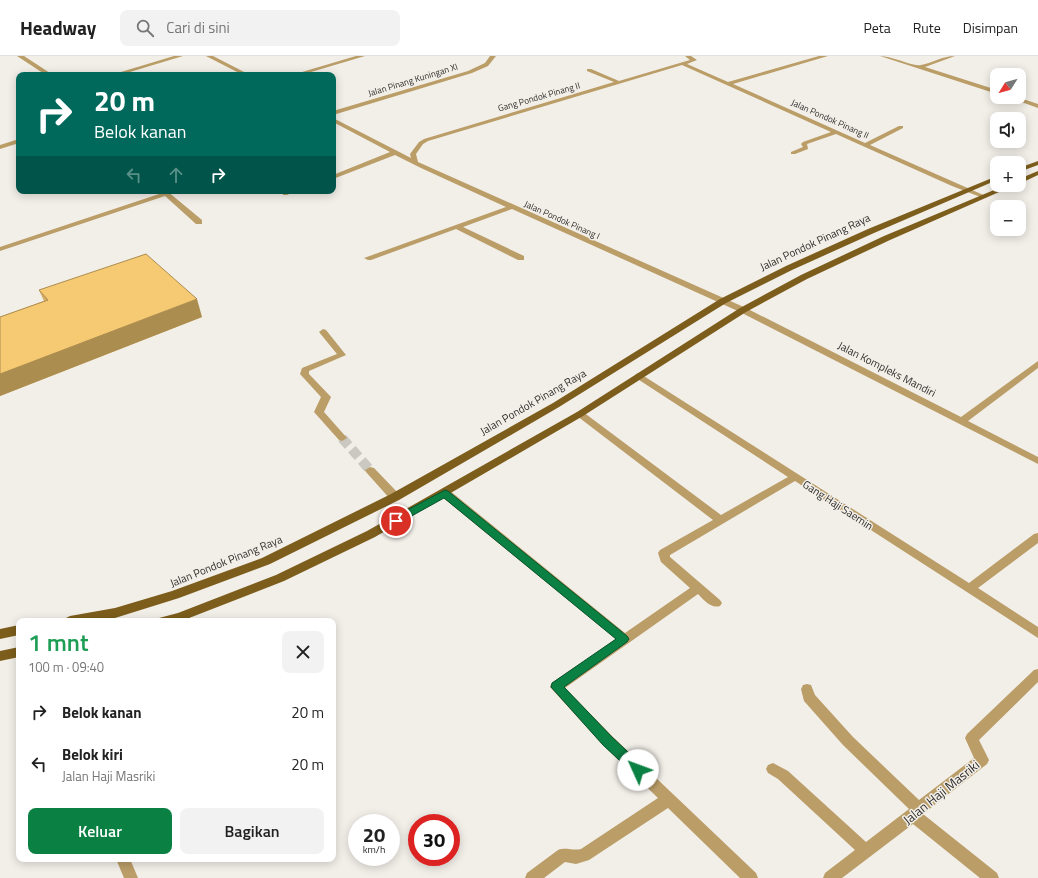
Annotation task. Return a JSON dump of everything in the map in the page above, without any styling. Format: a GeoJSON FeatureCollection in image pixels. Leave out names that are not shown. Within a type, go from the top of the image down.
{"type":"FeatureCollection","features":[{"type":"Feature","properties":{"kind":"main road"},"geometry":{"type":"LineString","coordinates":[[1026,167],[1038,162]]}},
{"type":"Feature","properties":{"kind":"main road"},"geometry":{"type":"LineString","coordinates":[[1026,179],[1038,174]]}},
{"type":"Feature","properties":{"kind":"main road","name":"Jalan Pondok Pinang Raya"},"geometry":{"type":"LineString","coordinates":[[87,618],[115,613],[175,595],[266,561],[395,496],[556,405],[723,301],[864,234],[990,181]]}},
{"type":"Feature","properties":{"kind":"main road"},"geometry":{"type":"LineString","coordinates":[[176,618],[280,578],[371,534],[445,493],[580,414],[743,310],[804,277],[887,238],[996,192]]}},
{"type":"Feature","properties":{"kind":"main road"},"geometry":{"type":"LineString","coordinates":[[0,634],[16,631]]}},
{"type":"Feature","properties":{"kind":"main road"},"geometry":{"type":"LineString","coordinates":[[0,656],[16,653]]}},
{"type":"Feature","properties":{"kind":"street"},"geometry":{"type":"LineString","coordinates":[[20,56],[45,72]]}},
{"type":"Feature","properties":{"kind":"street"},"geometry":{"type":"LineString","coordinates":[[124,72],[180,56]]}},
{"type":"Feature","properties":{"kind":"street"},"geometry":{"type":"LineString","coordinates":[[209,56],[241,72]]}},
{"type":"Feature","properties":{"kind":"street"},"geometry":{"type":"LineString","coordinates":[[306,72],[362,56]]}},
{"type":"Feature","properties":{"kind":"street","name":"Jalan Pinang Kuningan XI"},"geometry":{"type":"LineString","coordinates":[[336,112],[484,67],[490,62],[493,56]]}},
{"type":"Feature","properties":{"kind":"street"},"geometry":{"type":"LineString","coordinates":[[684,64],[694,60],[688,56]]}},
{"type":"Feature","properties":{"kind":"street"},"geometry":{"type":"LineString","coordinates":[[728,84],[825,56]]}},
{"type":"Feature","properties":{"kind":"street"},"geometry":{"type":"LineString","coordinates":[[883,56],[990,90]]}},
{"type":"Feature","properties":{"kind":"street"},"geometry":{"type":"LineString","coordinates":[[921,68],[952,56]]}},
{"type":"Feature","properties":{"kind":"street","name":"Gang Pondok Pinang II"},"geometry":{"type":"LineString","coordinates":[[412,161],[414,154],[421,143],[426,140],[684,64]]}},
{"type":"Feature","properties":{"kind":"street","name":"Jalan Pondok Pinang II"},"geometry":{"type":"LineString","coordinates":[[684,64],[984,197]]}},
{"type":"Feature","properties":{"kind":"street"},"geometry":{"type":"LineString","coordinates":[[589,70],[620,83]]}},
{"type":"Feature","properties":{"kind":"street"},"geometry":{"type":"LineString","coordinates":[[1026,102],[1038,106]]}},
{"type":"Feature","properties":{"kind":"street","name":"Jalan Pondok Pinang I"},"geometry":{"type":"LineString","coordinates":[[336,122],[412,161],[723,301]]}},
{"type":"Feature","properties":{"kind":"street"},"geometry":{"type":"LineString","coordinates":[[866,145],[901,127]]}},
{"type":"Feature","properties":{"kind":"street"},"geometry":{"type":"LineString","coordinates":[[793,153],[806,148],[805,143],[836,132]]}},
{"type":"Feature","properties":{"kind":"street"},"geometry":{"type":"LineString","coordinates":[[0,147],[16,142]]}},
{"type":"Feature","properties":{"kind":"street"},"geometry":{"type":"LineString","coordinates":[[336,176],[398,153]]}},
{"type":"Feature","properties":{"kind":"street"},"geometry":{"type":"LineString","coordinates":[[0,249],[161,194]]}},
{"type":"Feature","properties":{"kind":"street"},"geometry":{"type":"LineString","coordinates":[[165,194],[199,222]]}},
{"type":"Feature","properties":{"kind":"street"},"geometry":{"type":"LineString","coordinates":[[368,258],[512,207]]}},
{"type":"Feature","properties":{"kind":"street"},"geometry":{"type":"LineString","coordinates":[[457,226],[521,258]]}},
{"type":"Feature","properties":{"kind":"street","name":"Jalan Kompleks Mandiri"},"geometry":{"type":"LineString","coordinates":[[723,301],[962,421],[1038,461]]}},
{"type":"Feature","properties":{"kind":"street"},"geometry":{"type":"LineString","coordinates":[[323,332],[342,355],[304,370],[304,374],[326,397],[319,412],[342,438]]}},
{"type":"Feature","properties":{"kind":"street"},"geometry":{"type":"LineString","coordinates":[[962,421],[1038,364]]}},
{"type":"Feature","properties":{"kind":"street","name":"Gang Haji Saemin"},"geometry":{"type":"LineString","coordinates":[[639,376],[1038,633]]}},
{"type":"Feature","properties":{"kind":"street"},"geometry":{"type":"LineString","coordinates":[[580,414],[721,520]]}},
{"type":"Feature","properties":{"kind":"street"},"geometry":{"type":"LineString","coordinates":[[370,470],[395,496]]}},
{"type":"Feature","properties":{"kind":"street"},"geometry":{"type":"LineString","coordinates":[[716,603],[665,559],[664,553],[795,477]]}},
{"type":"Feature","properties":{"kind":"street"},"geometry":{"type":"LineString","coordinates":[[445,493],[624,639]]}},
{"type":"Feature","properties":{"kind":"street"},"geometry":{"type":"LineString","coordinates":[[969,589],[1038,537]]}},
{"type":"Feature","properties":{"kind":"street"},"geometry":{"type":"LineString","coordinates":[[698,588],[556,687],[608,741],[752,878]]}},
{"type":"Feature","properties":{"kind":"street","name":"Jalan Haji Masriki"},"geometry":{"type":"LineString","coordinates":[[830,878],[982,760],[972,738],[1038,674]]}},
{"type":"Feature","properties":{"kind":"street"},"geometry":{"type":"LineString","coordinates":[[806,689],[809,697],[848,741],[916,812],[992,878]]}},
{"type":"Feature","properties":{"kind":"street"},"geometry":{"type":"LineString","coordinates":[[773,769],[783,775],[865,850]]}},
{"type":"Feature","properties":{"kind":"street"},"geometry":{"type":"LineString","coordinates":[[532,878],[563,855],[576,857],[584,855],[669,799]]}},
{"type":"Feature","properties":{"kind":"street"},"geometry":{"type":"LineString","coordinates":[[123,862],[131,878]]}},
{"type":"Feature","properties":{"kind":"building"},"geometry":{"type":"Polygon","coordinates":[[[146,254],[197,299],[0,374],[0,317],[48,300],[39,290],[146,254]]]}},
{"type":"Feature","properties":{"kind":"tunnel"},"geometry":{"type":"LineString","coordinates":[[342,438],[370,470]]}},
{"type":"Feature","properties":{"kind":"route"},"geometry":{"type":"LineString","coordinates":[[396,521],[445,493],[624,639],[556,687],[638,770]]}}]}
